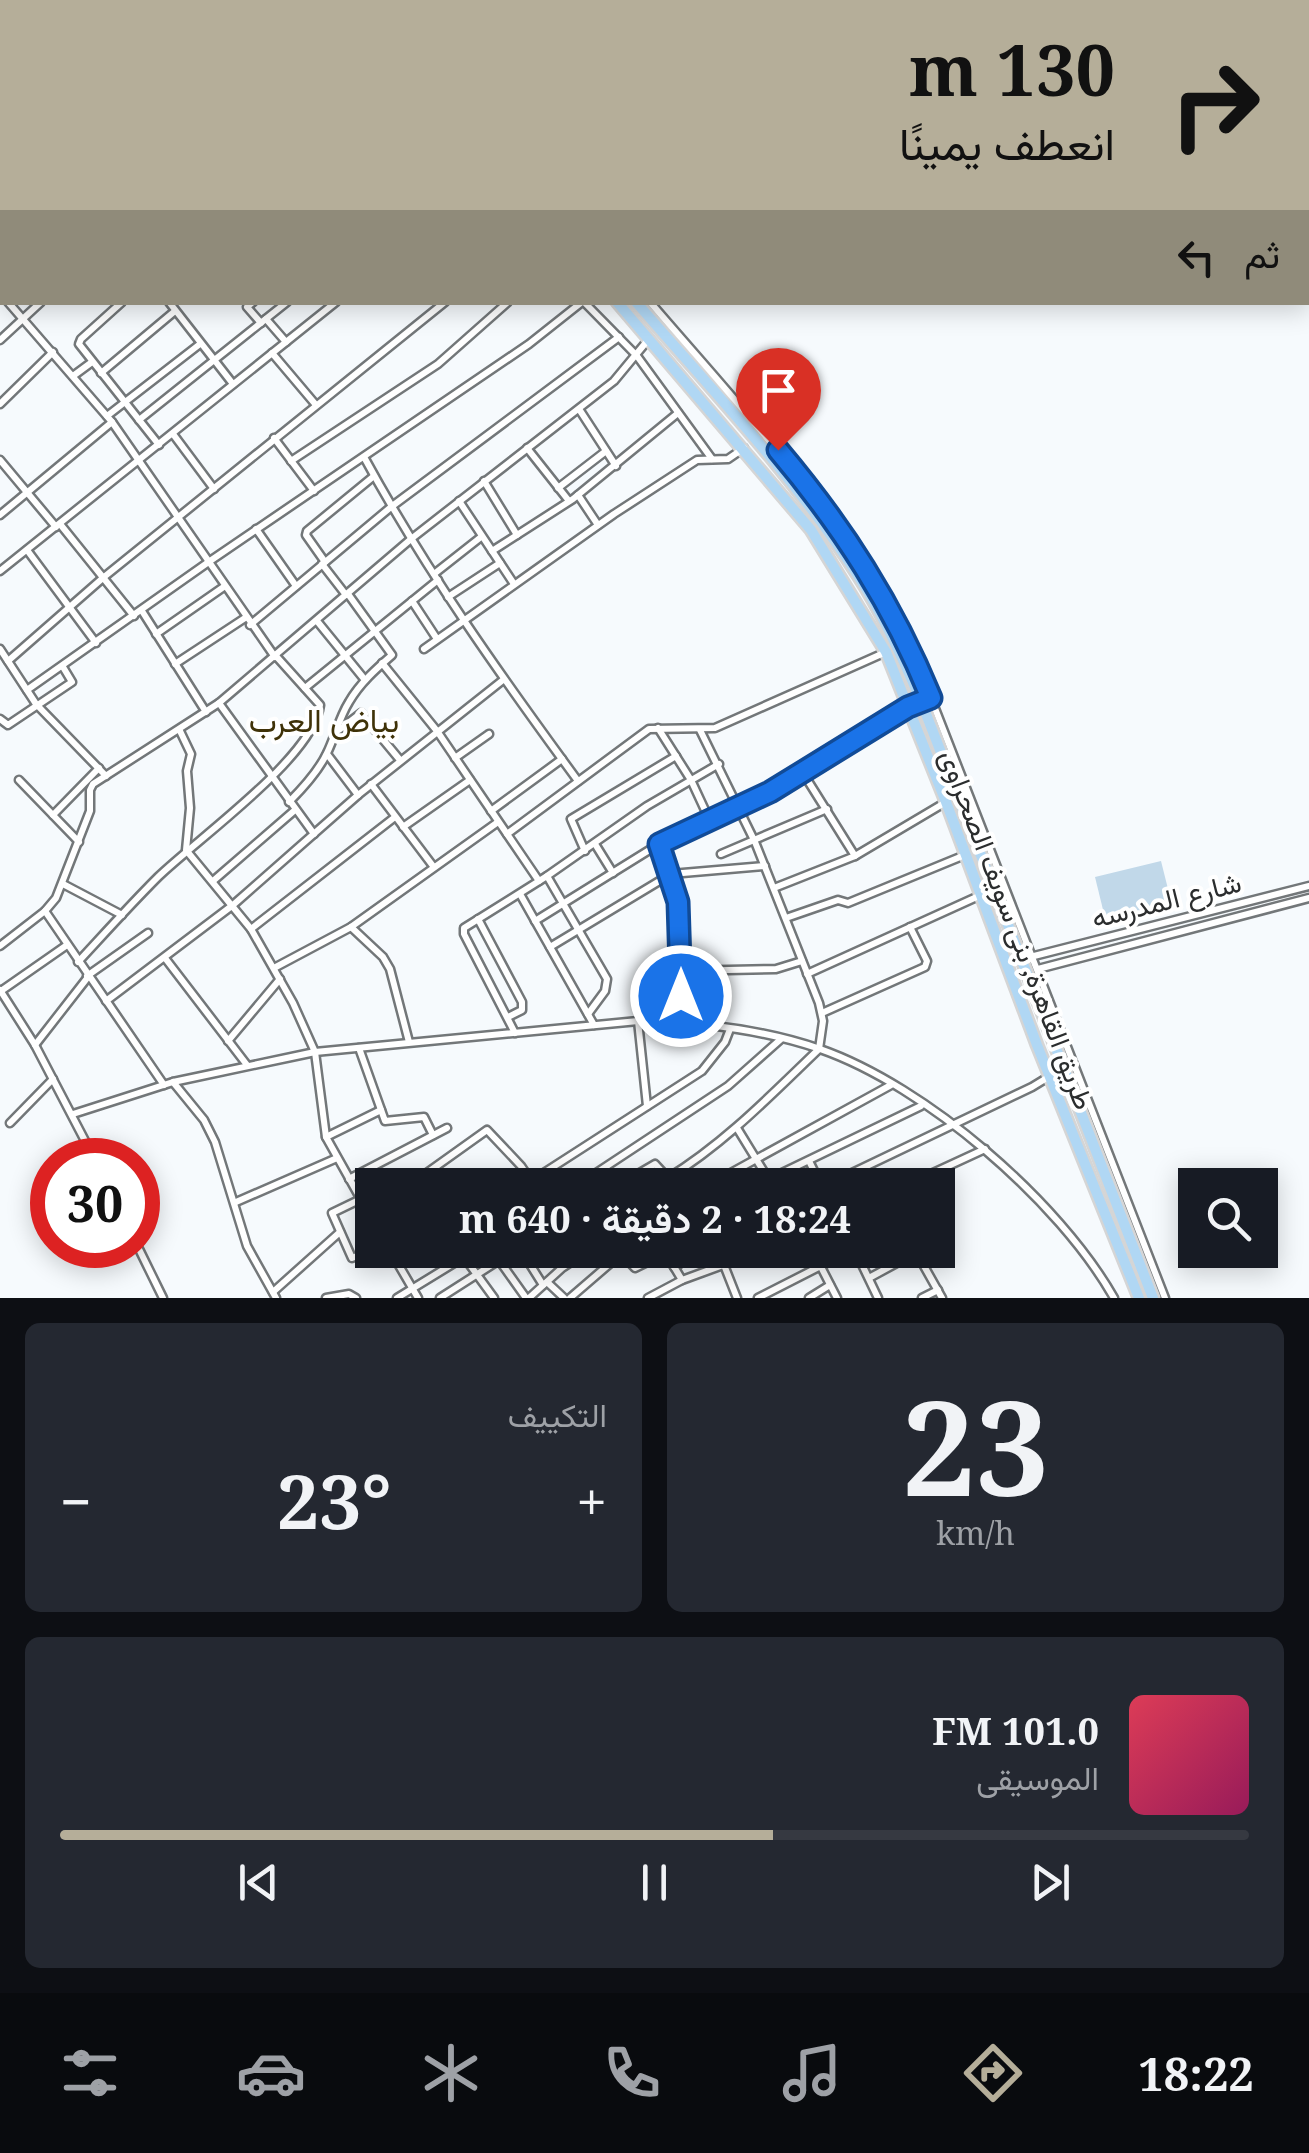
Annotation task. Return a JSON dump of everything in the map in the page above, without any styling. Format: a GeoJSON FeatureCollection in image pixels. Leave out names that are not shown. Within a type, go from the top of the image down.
{"type":"FeatureCollection","features":[{"type":"Feature","properties":{"kind":"main road","name":"طريق القاهرة, بنى سويف الصحراوى"},"geometry":{"type":"LineString","coordinates":[[620,305],[811,530],[886,652],[1139,1298]]}},
{"type":"Feature","properties":{"kind":"main road","name":"طريق القاهرة, بنى سويف الصحراوى"},"geometry":{"type":"LineString","coordinates":[[639,305],[779,468],[838,546],[919,682],[963,812],[1058,1038],[1153,1298]]}},
{"type":"Feature","properties":{"kind":"main road"},"geometry":{"type":"LineString","coordinates":[[963,812],[975,808]]}},
{"type":"Feature","properties":{"kind":"main road"},"geometry":{"type":"LineString","coordinates":[[1037,1045],[1058,1038]]}},
{"type":"Feature","properties":{"kind":"street"},"geometry":{"type":"LineString","coordinates":[[11,305],[109,419],[248,621],[320,705],[316,720],[291,756],[186,850],[78,962]]}},
{"type":"Feature","properties":{"kind":"street"},"geometry":{"type":"LineString","coordinates":[[0,340],[38,305]]}},
{"type":"Feature","properties":{"kind":"street"},"geometry":{"type":"LineString","coordinates":[[119,305],[79,341],[100,373],[159,444]]}},
{"type":"Feature","properties":{"kind":"street"},"geometry":{"type":"LineString","coordinates":[[170,305],[233,384]]}},
{"type":"Feature","properties":{"kind":"street"},"geometry":{"type":"LineString","coordinates":[[249,305],[286,342]]}},
{"type":"Feature","properties":{"kind":"street"},"geometry":{"type":"LineString","coordinates":[[139,420],[283,305]]}},
{"type":"Feature","properties":{"kind":"street"},"geometry":{"type":"LineString","coordinates":[[0,571],[332,305]]}},
{"type":"Feature","properties":{"kind":"street"},"geometry":{"type":"LineString","coordinates":[[8,661],[178,516],[440,305]]}},
{"type":"Feature","properties":{"kind":"street"},"geometry":{"type":"LineString","coordinates":[[292,460],[438,364],[505,305]]}},
{"type":"Feature","properties":{"kind":"street"},"geometry":{"type":"LineString","coordinates":[[27,690],[530,344],[579,305]]}},
{"type":"Feature","properties":{"kind":"street"},"geometry":{"type":"LineString","coordinates":[[586,305],[637,356],[712,459]]}},
{"type":"Feature","properties":{"kind":"street"},"geometry":{"type":"LineString","coordinates":[[653,305],[830,514],[896,618],[919,682]]}},
{"type":"Feature","properties":{"kind":"street"},"geometry":{"type":"LineString","coordinates":[[100,373],[174,310]]}},
{"type":"Feature","properties":{"kind":"street"},"geometry":{"type":"LineString","coordinates":[[175,664],[248,621],[296,586],[391,507],[619,336]]}},
{"type":"Feature","properties":{"kind":"street"},"geometry":{"type":"LineString","coordinates":[[0,946],[45,911],[63,884],[91,807],[90,787],[219,703],[411,540],[624,373],[649,339]]}},
{"type":"Feature","properties":{"kind":"street"},"geometry":{"type":"LineString","coordinates":[[0,515],[125,402],[200,344]]}},
{"type":"Feature","properties":{"kind":"street"},"geometry":{"type":"LineString","coordinates":[[0,404],[53,352]]}},
{"type":"Feature","properties":{"kind":"street"},"geometry":{"type":"LineString","coordinates":[[272,353],[316,405]]}},
{"type":"Feature","properties":{"kind":"street"},"geometry":{"type":"LineString","coordinates":[[73,376],[92,362]]}},
{"type":"Feature","properties":{"kind":"street"},"geometry":{"type":"LineString","coordinates":[[578,409],[616,466]]}},
{"type":"Feature","properties":{"kind":"street"},"geometry":{"type":"LineString","coordinates":[[492,551],[569,502],[678,413]]}},
{"type":"Feature","properties":{"kind":"street"},"geometry":{"type":"LineString","coordinates":[[173,434],[214,489]]}},
{"type":"Feature","properties":{"kind":"street"},"geometry":{"type":"LineString","coordinates":[[274,438],[314,490]]}},
{"type":"Feature","properties":{"kind":"street"},"geometry":{"type":"LineString","coordinates":[[527,448],[569,502]]}},
{"type":"Feature","properties":{"kind":"street"},"geometry":{"type":"LineString","coordinates":[[424,650],[462,619],[697,460],[728,459],[744,448]]}},
{"type":"Feature","properties":{"kind":"street"},"geometry":{"type":"LineString","coordinates":[[558,488],[606,451]]}},
{"type":"Feature","properties":{"kind":"street"},"geometry":{"type":"LineString","coordinates":[[364,457],[462,619],[578,781]]}},
{"type":"Feature","properties":{"kind":"street"},"geometry":{"type":"LineString","coordinates":[[0,460],[156,634],[206,712]]}},
{"type":"Feature","properties":{"kind":"street"},"geometry":{"type":"LineString","coordinates":[[289,802],[309,782],[327,754],[348,703],[392,653],[306,536],[307,530],[374,476]]}},
{"type":"Feature","properties":{"kind":"street"},"geometry":{"type":"LineString","coordinates":[[484,482],[517,535]]}},
{"type":"Feature","properties":{"kind":"street"},"geometry":{"type":"LineString","coordinates":[[578,495],[598,525]]}},
{"type":"Feature","properties":{"kind":"street"},"geometry":{"type":"LineString","coordinates":[[459,501],[514,584]]}},
{"type":"Feature","properties":{"kind":"street"},"geometry":{"type":"LineString","coordinates":[[256,530],[296,586]]}},
{"type":"Feature","properties":{"kind":"street"},"geometry":{"type":"LineString","coordinates":[[305,688],[412,602],[481,537]]}},
{"type":"Feature","properties":{"kind":"street"},"geometry":{"type":"LineString","coordinates":[[27,550],[96,643]]}},
{"type":"Feature","properties":{"kind":"street"},"geometry":{"type":"LineString","coordinates":[[0,554],[9,564]]}},
{"type":"Feature","properties":{"kind":"street"},"geometry":{"type":"LineString","coordinates":[[448,597],[500,563]]}},
{"type":"Feature","properties":{"kind":"street"},"geometry":{"type":"LineString","coordinates":[[156,634],[225,586]]}},
{"type":"Feature","properties":{"kind":"street"},"geometry":{"type":"LineString","coordinates":[[412,602],[437,639]]}},
{"type":"Feature","properties":{"kind":"street"},"geometry":{"type":"LineString","coordinates":[[317,621],[365,680]]}},
{"type":"Feature","properties":{"kind":"street"},"geometry":{"type":"LineString","coordinates":[[0,649],[36,704],[106,776]]}},
{"type":"Feature","properties":{"kind":"street"},"geometry":{"type":"LineString","coordinates":[[506,834],[642,733],[658,728],[715,728],[886,652]]}},
{"type":"Feature","properties":{"kind":"street"},"geometry":{"type":"LineString","coordinates":[[382,663],[437,731],[539,881]]}},
{"type":"Feature","properties":{"kind":"street"},"geometry":{"type":"LineString","coordinates":[[0,719],[8,725],[72,682],[63,666]]}},
{"type":"Feature","properties":{"kind":"street"},"geometry":{"type":"LineString","coordinates":[[106,1001],[234,905],[371,784],[503,680]]}},
{"type":"Feature","properties":{"kind":"street"},"geometry":{"type":"LineString","coordinates":[[535,921],[659,844],[738,809],[926,699],[975,808],[1034,956],[1058,1038],[1165,1298]]}},
{"type":"Feature","properties":{"kind":"street"},"geometry":{"type":"LineString","coordinates":[[219,703],[314,834]]}},
{"type":"Feature","properties":{"kind":"street"},"geometry":{"type":"LineString","coordinates":[[336,732],[361,713],[400,760]]}},
{"type":"Feature","properties":{"kind":"street"},"geometry":{"type":"LineString","coordinates":[[658,728],[691,780],[710,821]]}},
{"type":"Feature","properties":{"kind":"street"},"geometry":{"type":"LineString","coordinates":[[180,730],[191,754],[187,770],[190,808],[186,850],[234,905],[280,979],[315,1052],[326,1138],[355,1190]]}},
{"type":"Feature","properties":{"kind":"street"},"geometry":{"type":"LineString","coordinates":[[682,1168],[737,1128],[819,1049],[822,1012],[755,842],[700,730]]}},
{"type":"Feature","properties":{"kind":"street"},"geometry":{"type":"LineString","coordinates":[[455,758],[490,734]]}},
{"type":"Feature","properties":{"kind":"street"},"geometry":{"type":"LineString","coordinates":[[327,754],[358,795]]}},
{"type":"Feature","properties":{"kind":"street"},"geometry":{"type":"LineString","coordinates":[[585,851],[571,820],[676,756]]}},
{"type":"Feature","properties":{"kind":"street"},"geometry":{"type":"LineString","coordinates":[[490,810],[562,759]]}},
{"type":"Feature","properties":{"kind":"street"},"geometry":{"type":"LineString","coordinates":[[516,1033],[464,934],[466,925],[719,764]]}},
{"type":"Feature","properties":{"kind":"street"},"geometry":{"type":"LineString","coordinates":[[54,815],[99,768]]}},
{"type":"Feature","properties":{"kind":"street"},"geometry":{"type":"LineString","coordinates":[[803,773],[855,856]]}},
{"type":"Feature","properties":{"kind":"street"},"geometry":{"type":"LineString","coordinates":[[19,780],[78,842]]}},
{"type":"Feature","properties":{"kind":"street"},"geometry":{"type":"LineString","coordinates":[[403,827],[470,780]]}},
{"type":"Feature","properties":{"kind":"street"},"geometry":{"type":"LineString","coordinates":[[371,784],[432,866]]}},
{"type":"Feature","properties":{"kind":"street"},"geometry":{"type":"LineString","coordinates":[[774,888],[855,856],[946,802]]}},
{"type":"Feature","properties":{"kind":"street"},"geometry":{"type":"LineString","coordinates":[[721,854],[826,808]]}},
{"type":"Feature","properties":{"kind":"street"},"geometry":{"type":"LineString","coordinates":[[213,882],[295,810]]}},
{"type":"Feature","properties":{"kind":"street"},"geometry":{"type":"LineString","coordinates":[[250,930],[396,817]]}},
{"type":"Feature","properties":{"kind":"street"},"geometry":{"type":"LineString","coordinates":[[274,968],[351,926],[498,822]]}},
{"type":"Feature","properties":{"kind":"street"},"geometry":{"type":"LineString","coordinates":[[595,844],[613,872]]}},
{"type":"Feature","properties":{"kind":"street"},"geometry":{"type":"LineString","coordinates":[[659,844],[671,874],[679,913],[680,1022]]}},
{"type":"Feature","properties":{"kind":"street"},"geometry":{"type":"LineString","coordinates":[[786,918],[838,900],[848,903],[965,855]]}},
{"type":"Feature","properties":{"kind":"street"},"geometry":{"type":"LineString","coordinates":[[550,946],[671,874],[765,866]]}},
{"type":"Feature","properties":{"kind":"street"},"geometry":{"type":"LineString","coordinates":[[547,876],[608,979],[588,1014]]}},
{"type":"Feature","properties":{"kind":"street"},"geometry":{"type":"LineString","coordinates":[[63,884],[122,915]]}},
{"type":"Feature","properties":{"kind":"street","name":"شارع المدرسه"},"geometry":{"type":"LineString","coordinates":[[1034,956],[1309,891]]}},
{"type":"Feature","properties":{"kind":"street","name":"شارع المدرسه"},"geometry":{"type":"LineString","coordinates":[[1038,968],[1309,891]]}},
{"type":"Feature","properties":{"kind":"street"},"geometry":{"type":"LineString","coordinates":[[520,894],[594,1025]]}},
{"type":"Feature","properties":{"kind":"street"},"geometry":{"type":"LineString","coordinates":[[806,974],[981,895]]}},
{"type":"Feature","properties":{"kind":"street"},"geometry":{"type":"LineString","coordinates":[[45,911],[168,1084],[204,1120],[224,1163],[247,1246],[274,1295],[340,1232]]}},
{"type":"Feature","properties":{"kind":"street"},"geometry":{"type":"LineString","coordinates":[[478,918],[522,1002],[522,1010],[508,1017]]}},
{"type":"Feature","properties":{"kind":"street"},"geometry":{"type":"LineString","coordinates":[[351,926],[390,969],[409,1042]]}},
{"type":"Feature","properties":{"kind":"street"},"geometry":{"type":"LineString","coordinates":[[822,1012],[925,967],[927,961],[910,927]]}},
{"type":"Feature","properties":{"kind":"street"},"geometry":{"type":"LineString","coordinates":[[35,1045],[88,976],[148,933]]}},
{"type":"Feature","properties":{"kind":"street"},"geometry":{"type":"LineString","coordinates":[[67,945],[0,990],[54,1078],[84,1138]]}},
{"type":"Feature","properties":{"kind":"street"},"geometry":{"type":"LineString","coordinates":[[165,958],[247,1065]]}},
{"type":"Feature","properties":{"kind":"street"},"geometry":{"type":"LineString","coordinates":[[682,972],[768,969],[802,961]]}},
{"type":"Feature","properties":{"kind":"street"},"geometry":{"type":"LineString","coordinates":[[228,1041],[280,979]]}},
{"type":"Feature","properties":{"kind":"street"},"geometry":{"type":"LineString","coordinates":[[638,1021],[647,1106]]}},
{"type":"Feature","properties":{"kind":"street"},"geometry":{"type":"LineString","coordinates":[[72,1114],[168,1084],[315,1052],[638,1021],[730,1029],[819,1049],[891,1085],[953,1124],[985,1149],[1068,1232],[1114,1298]]}},
{"type":"Feature","properties":{"kind":"street"},"geometry":{"type":"LineString","coordinates":[[554,1168],[702,1071],[725,1042],[730,1029]]}},
{"type":"Feature","properties":{"kind":"street"},"geometry":{"type":"LineString","coordinates":[[604,1168],[728,1086],[781,1039]]}},
{"type":"Feature","properties":{"kind":"street"},"geometry":{"type":"LineString","coordinates":[[359,1048],[386,1121],[424,1117],[433,1135]]}},
{"type":"Feature","properties":{"kind":"street"},"geometry":{"type":"LineString","coordinates":[[860,1168],[1050,1076]]}},
{"type":"Feature","properties":{"kind":"street"},"geometry":{"type":"LineString","coordinates":[[10,1123],[54,1078]]}},
{"type":"Feature","properties":{"kind":"street"},"geometry":{"type":"LineString","coordinates":[[740,1168],[891,1085]]}},
{"type":"Feature","properties":{"kind":"street"},"geometry":{"type":"LineString","coordinates":[[796,1168],[922,1105]]}},
{"type":"Feature","properties":{"kind":"street"},"geometry":{"type":"LineString","coordinates":[[326,1138],[381,1110]]}},
{"type":"Feature","properties":{"kind":"street"},"geometry":{"type":"LineString","coordinates":[[349,1180],[447,1128]]}},
{"type":"Feature","properties":{"kind":"street"},"geometry":{"type":"LineString","coordinates":[[737,1128],[763,1168]]}},
{"type":"Feature","properties":{"kind":"street"},"geometry":{"type":"LineString","coordinates":[[434,1168],[487,1130],[517,1168]]}},
{"type":"Feature","properties":{"kind":"street"},"geometry":{"type":"LineString","coordinates":[[944,1168],[985,1149]]}},
{"type":"Feature","properties":{"kind":"street"},"geometry":{"type":"LineString","coordinates":[[236,1202],[337,1158]]}},
{"type":"Feature","properties":{"kind":"street"},"geometry":{"type":"LineString","coordinates":[[809,1161],[813,1168]]}},
{"type":"Feature","properties":{"kind":"street"},"geometry":{"type":"LineString","coordinates":[[355,1201],[332,1212],[352,1258],[355,1257]]}},
{"type":"Feature","properties":{"kind":"street"},"geometry":{"type":"LineString","coordinates":[[148,1268],[163,1298]]}},
{"type":"Feature","properties":{"kind":"street"},"geometry":{"type":"LineString","coordinates":[[401,1268],[418,1298]]}},
{"type":"Feature","properties":{"kind":"street"},"geometry":{"type":"LineString","coordinates":[[397,1298],[441,1268]]}},
{"type":"Feature","properties":{"kind":"street"},"geometry":{"type":"LineString","coordinates":[[471,1268],[492,1298]]}},
{"type":"Feature","properties":{"kind":"street"},"geometry":{"type":"LineString","coordinates":[[445,1297],[486,1268]]}},
{"type":"Feature","properties":{"kind":"street"},"geometry":{"type":"LineString","coordinates":[[505,1268],[530,1298],[565,1268]]}},
{"type":"Feature","properties":{"kind":"street"},"geometry":{"type":"LineString","coordinates":[[533,1268],[545,1283],[567,1298],[601,1268]]}},
{"type":"Feature","properties":{"kind":"street"},"geometry":{"type":"LineString","coordinates":[[675,1268],[682,1280]]}},
{"type":"Feature","properties":{"kind":"street"},"geometry":{"type":"LineString","coordinates":[[648,1298],[714,1268]]}},
{"type":"Feature","properties":{"kind":"street"},"geometry":{"type":"LineString","coordinates":[[726,1268],[737,1298]]}},
{"type":"Feature","properties":{"kind":"street"},"geometry":{"type":"LineString","coordinates":[[760,1297],[814,1268]]}},
{"type":"Feature","properties":{"kind":"street"},"geometry":{"type":"LineString","coordinates":[[822,1268],[837,1298]]}},
{"type":"Feature","properties":{"kind":"street"},"geometry":{"type":"LineString","coordinates":[[863,1268],[878,1298]]}},
{"type":"Feature","properties":{"kind":"street"},"geometry":{"type":"LineString","coordinates":[[868,1278],[886,1268]]}},
{"type":"Feature","properties":{"kind":"street"},"geometry":{"type":"LineString","coordinates":[[922,1298],[940,1294],[925,1268]]}},
{"type":"Feature","properties":{"kind":"street"},"geometry":{"type":"LineString","coordinates":[[809,1298],[830,1285]]}},
{"type":"Feature","properties":{"kind":"street"},"geometry":{"type":"LineString","coordinates":[[326,1298],[349,1294],[356,1298]]}},
{"type":"Feature","properties":{"kind":"shaded area"},"geometry":{"type":"Polygon","coordinates":[[[1161,861],[1172,905],[1106,922],[1095,877],[1161,861]]]}},
{"type":"Feature","properties":{"kind":"district","name":"بياض العرب"},"geometry":{"type":"Point","coordinates":[324,719]}},
{"type":"Feature","properties":{"kind":"route"},"geometry":{"type":"LineString","coordinates":[[681,996],[678,902],[659,844],[738,809],[908,707],[931,698],[913,652],[873,577],[815,494],[778,450]]}}]}
